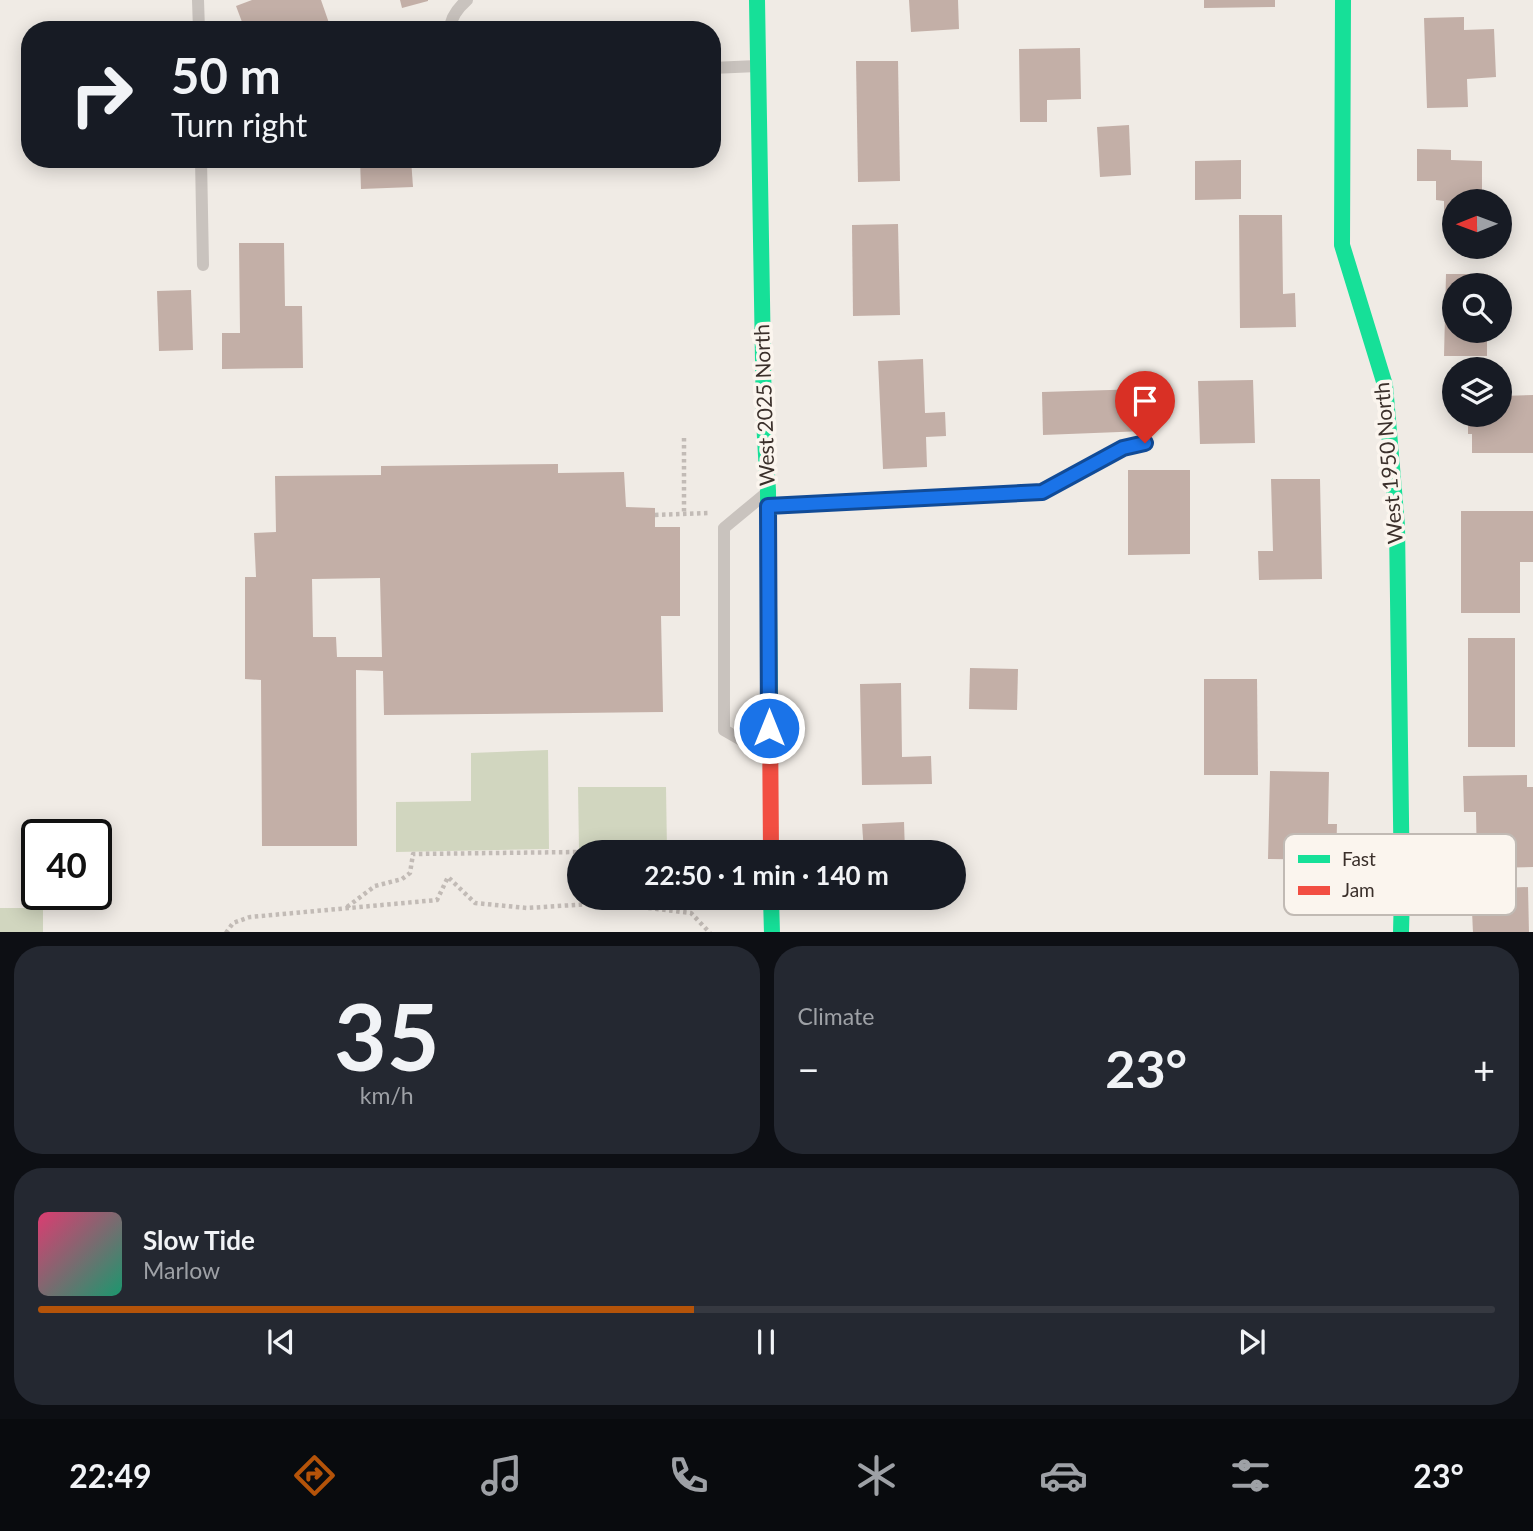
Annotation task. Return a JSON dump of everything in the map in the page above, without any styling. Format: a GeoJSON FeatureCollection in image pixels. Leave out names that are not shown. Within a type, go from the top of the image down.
{"type":"FeatureCollection","features":[{"type":"Feature","properties":{"kind":"street","name":"West 2025 North"},"geometry":{"type":"LineString","coordinates":[[757,0],[764,420],[768,499],[771,840]]}},
{"type":"Feature","properties":{"kind":"street","name":"West 1950 North"},"geometry":{"type":"LineString","coordinates":[[1343,0],[1342,244],[1385,385],[1397,526],[1401,834]]}},
{"type":"Feature","properties":{"kind":"street"},"geometry":{"type":"LineString","coordinates":[[771,910],[772,932]]}},
{"type":"Feature","properties":{"kind":"lane"},"geometry":{"type":"LineString","coordinates":[[198,0],[199,21]]}},
{"type":"Feature","properties":{"kind":"lane"},"geometry":{"type":"LineString","coordinates":[[452,21],[459,7],[467,0]]}},
{"type":"Feature","properties":{"kind":"lane"},"geometry":{"type":"LineString","coordinates":[[721,68],[758,66]]}},
{"type":"Feature","properties":{"kind":"lane"},"geometry":{"type":"LineString","coordinates":[[201,168],[203,265]]}},
{"type":"Feature","properties":{"kind":"lane"},"geometry":{"type":"LineString","coordinates":[[769,756],[724,730],[724,528],[768,499],[1042,492],[1123,448],[1145,443]]}},
{"type":"Feature","properties":{"kind":"path"},"geometry":{"type":"LineString","coordinates":[[684,438],[684,513]]}},
{"type":"Feature","properties":{"kind":"path"},"geometry":{"type":"LineString","coordinates":[[655,515],[710,513]]}},
{"type":"Feature","properties":{"kind":"path"},"geometry":{"type":"LineString","coordinates":[[346,908],[374,886],[402,879],[410,873],[413,854],[567,852]]}},
{"type":"Feature","properties":{"kind":"path"},"geometry":{"type":"LineString","coordinates":[[227,932],[233,923],[250,917],[437,900],[448,877],[475,903],[527,908],[606,903],[679,912],[691,914],[709,932]]}},
{"type":"Feature","properties":{"kind":"green space"},"geometry":{"type":"Polygon","coordinates":[[[548,750],[549,849],[396,852],[396,802],[471,801],[471,753],[548,750]]]}},
{"type":"Feature","properties":{"kind":"green space"},"geometry":{"type":"Polygon","coordinates":[[[578,787],[666,787],[667,840],[579,840],[578,787]]]}},
{"type":"Feature","properties":{"kind":"green space"},"geometry":{"type":"Polygon","coordinates":[[[0,908],[43,910],[43,932],[0,932],[0,908]]]}},
{"type":"Feature","properties":{"kind":"building"},"geometry":{"type":"Polygon","coordinates":[[[252,0],[321,0],[328,21],[242,21],[236,6],[252,0]]]}},
{"type":"Feature","properties":{"kind":"building"},"geometry":{"type":"Polygon","coordinates":[[[400,0],[428,0],[428,1],[402,8],[400,0]]]}},
{"type":"Feature","properties":{"kind":"building"},"geometry":{"type":"Polygon","coordinates":[[[909,0],[958,0],[959,29],[911,32],[909,0]]]}},
{"type":"Feature","properties":{"kind":"building"},"geometry":{"type":"Polygon","coordinates":[[[1204,0],[1275,0],[1275,7],[1204,8],[1204,0]]]}},
{"type":"Feature","properties":{"kind":"building"},"geometry":{"type":"Polygon","coordinates":[[[1464,17],[1464,30],[1494,29],[1496,77],[1467,79],[1468,107],[1427,108],[1424,18],[1464,17]]]}},
{"type":"Feature","properties":{"kind":"building"},"geometry":{"type":"Polygon","coordinates":[[[1080,48],[1081,99],[1047,100],[1047,122],[1020,122],[1019,49],[1080,48]]]}},
{"type":"Feature","properties":{"kind":"building"},"geometry":{"type":"Polygon","coordinates":[[[856,61],[898,61],[900,181],[858,182],[856,61]]]}},
{"type":"Feature","properties":{"kind":"building"},"geometry":{"type":"Polygon","coordinates":[[[1129,125],[1131,175],[1100,177],[1097,127],[1129,125]]]}},
{"type":"Feature","properties":{"kind":"building"},"geometry":{"type":"Polygon","coordinates":[[[1417,149],[1451,150],[1451,160],[1482,161],[1482,189],[1442,189],[1442,201],[1436,200],[1436,181],[1417,181],[1417,149]]]}},
{"type":"Feature","properties":{"kind":"building"},"geometry":{"type":"Polygon","coordinates":[[[1241,160],[1241,199],[1195,200],[1195,161],[1241,160]]]}},
{"type":"Feature","properties":{"kind":"building"},"geometry":{"type":"Polygon","coordinates":[[[360,168],[412,168],[413,187],[361,189],[360,168]]]}},
{"type":"Feature","properties":{"kind":"building"},"geometry":{"type":"Polygon","coordinates":[[[1239,215],[1282,215],[1283,294],[1295,293],[1296,327],[1240,328],[1239,215]]]}},
{"type":"Feature","properties":{"kind":"building"},"geometry":{"type":"Polygon","coordinates":[[[898,224],[900,315],[853,316],[852,225],[898,224]]]}},
{"type":"Feature","properties":{"kind":"building"},"geometry":{"type":"Polygon","coordinates":[[[239,243],[284,243],[285,306],[302,306],[303,368],[222,369],[222,333],[240,333],[239,243]]]}},
{"type":"Feature","properties":{"kind":"building"},"geometry":{"type":"Polygon","coordinates":[[[191,290],[193,350],[159,351],[157,291],[191,290]]]}},
{"type":"Feature","properties":{"kind":"building"},"geometry":{"type":"Polygon","coordinates":[[[1444,343],[1487,343],[1487,356],[1444,356],[1444,343]]]}},
{"type":"Feature","properties":{"kind":"building"},"geometry":{"type":"Polygon","coordinates":[[[923,359],[925,413],[945,412],[946,436],[926,437],[927,467],[883,469],[878,361],[923,359]]]}},
{"type":"Feature","properties":{"kind":"building"},"geometry":{"type":"Polygon","coordinates":[[[1253,380],[1255,443],[1200,444],[1198,381],[1253,380]]]}},
{"type":"Feature","properties":{"kind":"building"},"geometry":{"type":"Polygon","coordinates":[[[1144,389],[1145,431],[1043,435],[1042,392],[1144,389]]]}},
{"type":"Feature","properties":{"kind":"building"},"geometry":{"type":"Polygon","coordinates":[[[1533,395],[1533,453],[1472,453],[1472,434],[1468,434],[1468,427],[1512,427],[1512,396],[1533,395]]]}},
{"type":"Feature","properties":{"kind":"building"},"geometry":{"type":"Polygon","coordinates":[[[558,464],[558,473],[624,472],[626,507],[655,508],[655,527],[680,527],[680,616],[661,616],[663,712],[384,715],[383,671],[356,670],[357,846],[262,846],[261,680],[245,679],[245,577],[256,577],[254,533],[276,532],[275,476],[381,475],[381,466],[558,464]],[[380,578],[312,579],[313,637],[336,637],[337,657],[382,657],[380,578]]]}},
{"type":"Feature","properties":{"kind":"building"},"geometry":{"type":"Polygon","coordinates":[[[1128,470],[1190,470],[1190,554],[1128,555],[1128,470]]]}},
{"type":"Feature","properties":{"kind":"building"},"geometry":{"type":"Polygon","coordinates":[[[1271,479],[1320,479],[1322,579],[1259,580],[1258,551],[1273,551],[1271,479]]]}},
{"type":"Feature","properties":{"kind":"building"},"geometry":{"type":"Polygon","coordinates":[[[1461,511],[1533,511],[1533,562],[1520,562],[1520,613],[1461,613],[1461,511]]]}},
{"type":"Feature","properties":{"kind":"building"},"geometry":{"type":"Polygon","coordinates":[[[1468,638],[1515,638],[1515,747],[1468,747],[1468,638]]]}},
{"type":"Feature","properties":{"kind":"building"},"geometry":{"type":"Polygon","coordinates":[[[970,668],[1018,669],[1017,710],[969,709],[970,668]]]}},
{"type":"Feature","properties":{"kind":"building"},"geometry":{"type":"Polygon","coordinates":[[[1204,679],[1257,679],[1258,775],[1204,775],[1204,679]]]}},
{"type":"Feature","properties":{"kind":"building"},"geometry":{"type":"Polygon","coordinates":[[[901,683],[902,757],[931,756],[932,784],[862,785],[860,684],[901,683]]]}},
{"type":"Feature","properties":{"kind":"building"},"geometry":{"type":"Polygon","coordinates":[[[1270,771],[1329,772],[1328,824],[1337,824],[1337,834],[1284,834],[1284,859],[1268,859],[1270,771]]]}},
{"type":"Feature","properties":{"kind":"building"},"geometry":{"type":"Polygon","coordinates":[[[1527,775],[1527,787],[1533,787],[1533,867],[1516,867],[1516,834],[1476,834],[1476,812],[1464,812],[1463,776],[1527,775]]]}},
{"type":"Feature","properties":{"kind":"building"},"geometry":{"type":"Polygon","coordinates":[[[904,822],[905,840],[863,840],[862,824],[904,822]]]}},
{"type":"Feature","properties":{"kind":"building"},"geometry":{"type":"Polygon","coordinates":[[[1516,887],[1528,887],[1529,932],[1473,932],[1472,915],[1516,915],[1516,887]]]}},
{"type":"Feature","properties":{"kind":"traffic: fast"},"geometry":{"type":"LineString","coordinates":[[757,0],[764,420],[768,491],[770,719]]}},
{"type":"Feature","properties":{"kind":"traffic: fast"},"geometry":{"type":"LineString","coordinates":[[1343,0],[1342,245],[1385,385],[1397,526],[1401,834]]}},
{"type":"Feature","properties":{"kind":"traffic: fast"},"geometry":{"type":"LineString","coordinates":[[771,910],[772,932]]}},
{"type":"Feature","properties":{"kind":"traffic: fast"},"geometry":{"type":"LineString","coordinates":[[1401,915],[1401,932]]}},
{"type":"Feature","properties":{"kind":"traffic: jam"},"geometry":{"type":"LineString","coordinates":[[770,719],[771,840]]}},
{"type":"Feature","properties":{"kind":"route"},"geometry":{"type":"LineString","coordinates":[[769,728],[768,506],[1042,492],[1123,448],[1145,443]]}}]}
